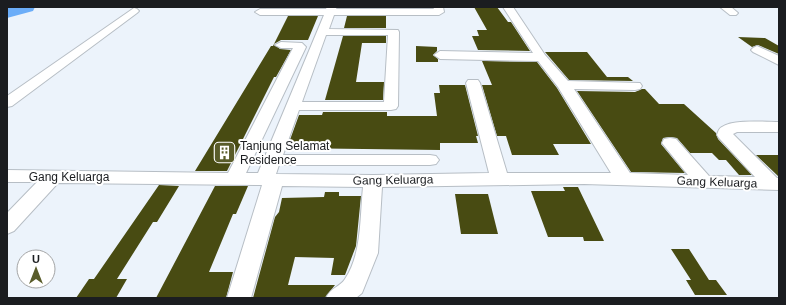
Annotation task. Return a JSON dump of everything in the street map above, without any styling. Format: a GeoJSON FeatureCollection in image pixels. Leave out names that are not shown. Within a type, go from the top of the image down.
{"type":"FeatureCollection","features":[{"type":"Feature","properties":{"kind":"street"},"geometry":{"type":"LineString","coordinates":[[260,12],[331,9],[439,12],[438,7]]}},
{"type":"Feature","properties":{"kind":"street"},"geometry":{"type":"LineString","coordinates":[[508,7],[541,56],[564,85],[624,180]]}},
{"type":"Feature","properties":{"kind":"street"},"geometry":{"type":"LineString","coordinates":[[725,7],[733,13]]}},
{"type":"Feature","properties":{"kind":"street"},"geometry":{"type":"LineString","coordinates":[[239,298],[270,174],[293,106],[331,9]]}},
{"type":"Feature","properties":{"kind":"street"},"geometry":{"type":"LineString","coordinates":[[7,103],[134,10]]}},
{"type":"Feature","properties":{"kind":"street"},"geometry":{"type":"LineString","coordinates":[[293,106],[391,106],[394,32],[322,32]]}},
{"type":"Feature","properties":{"kind":"street"},"geometry":{"type":"LineString","coordinates":[[234,180],[300,47],[298,45],[281,45]]}},
{"type":"Feature","properties":{"kind":"street"},"geometry":{"type":"LineString","coordinates":[[757,50],[779,61]]}},
{"type":"Feature","properties":{"kind":"street"},"geometry":{"type":"LineString","coordinates":[[440,55],[541,56]]}},
{"type":"Feature","properties":{"kind":"street"},"geometry":{"type":"LineString","coordinates":[[473,83],[499,178]]}},
{"type":"Feature","properties":{"kind":"street"},"geometry":{"type":"LineString","coordinates":[[564,85],[635,86]]}},
{"type":"Feature","properties":{"kind":"street"},"geometry":{"type":"LineString","coordinates":[[776,184],[725,134],[727,130],[736,127],[779,127]]}},
{"type":"Feature","properties":{"kind":"street"},"geometry":{"type":"LineString","coordinates":[[670,143],[704,182]]}},
{"type":"Feature","properties":{"kind":"street"},"geometry":{"type":"LineString","coordinates":[[270,174],[430,160]]}},
{"type":"Feature","properties":{"kind":"street","name":"Gang Keluarga"},"geometry":{"type":"LineString","coordinates":[[7,176],[234,180],[270,174],[372,181],[499,178],[584,178],[776,184]]}},
{"type":"Feature","properties":{"kind":"street"},"geometry":{"type":"LineString","coordinates":[[7,226],[54,176]]}},
{"type":"Feature","properties":{"kind":"street"},"geometry":{"type":"LineString","coordinates":[[338,298],[354,286],[367,253],[372,181]]}},
{"type":"Feature","properties":{"kind":"building"},"geometry":{"type":"Polygon","coordinates":[[[474,7],[497,7],[508,22],[511,22],[530,51],[478,50],[472,36],[479,36],[477,30],[487,30],[474,7]]]}},
{"type":"Feature","properties":{"kind":"building"},"geometry":{"type":"Polygon","coordinates":[[[288,16],[318,16],[308,40],[281,40],[274,44],[288,16]]]}},
{"type":"Feature","properties":{"kind":"building"},"geometry":{"type":"Polygon","coordinates":[[[347,16],[386,16],[386,28],[344,28],[347,16]]]}},
{"type":"Feature","properties":{"kind":"building"},"geometry":{"type":"Polygon","coordinates":[[[343,36],[386,36],[386,43],[362,43],[356,82],[384,82],[383,100],[325,100],[343,36]]]}},
{"type":"Feature","properties":{"kind":"building"},"geometry":{"type":"Polygon","coordinates":[[[738,37],[765,38],[779,46],[779,54],[758,45],[752,47],[738,37]]]}},
{"type":"Feature","properties":{"kind":"building"},"geometry":{"type":"Polygon","coordinates":[[[274,44],[280,49],[291,50],[276,77],[274,77],[227,171],[195,171],[271,46],[274,44]]]}},
{"type":"Feature","properties":{"kind":"building"},"geometry":{"type":"Polygon","coordinates":[[[416,46],[437,47],[437,51],[433,55],[438,59],[438,62],[416,62],[416,46]]]}},
{"type":"Feature","properties":{"kind":"building"},"geometry":{"type":"Polygon","coordinates":[[[545,52],[587,52],[607,77],[628,77],[633,81],[569,80],[545,52]]]}},
{"type":"Feature","properties":{"kind":"building"},"geometry":{"type":"Polygon","coordinates":[[[482,61],[537,62],[557,88],[591,144],[553,144],[559,155],[512,155],[506,136],[497,136],[482,85],[492,85],[482,61]]]}},
{"type":"Feature","properties":{"kind":"building"},"geometry":{"type":"Polygon","coordinates":[[[439,85],[465,85],[478,136],[476,136],[478,143],[440,143],[440,150],[287,148],[299,115],[322,115],[323,112],[387,112],[387,116],[437,116],[434,93],[440,93],[439,85]]]}},
{"type":"Feature","properties":{"kind":"building"},"geometry":{"type":"Polygon","coordinates":[[[645,89],[659,104],[684,104],[716,133],[718,139],[752,175],[739,175],[726,160],[719,160],[712,153],[690,153],[677,138],[670,137],[663,138],[661,144],[685,173],[631,172],[577,91],[635,92],[645,89]]]}},
{"type":"Feature","properties":{"kind":"building"},"geometry":{"type":"Polygon","coordinates":[[[756,155],[779,155],[779,176],[778,176],[756,155]]]}},
{"type":"Feature","properties":{"kind":"building"},"geometry":{"type":"Polygon","coordinates":[[[159,185],[179,186],[157,222],[153,222],[117,279],[127,279],[116,298],[76,298],[89,279],[94,279],[159,185]]]}},
{"type":"Feature","properties":{"kind":"building"},"geometry":{"type":"Polygon","coordinates":[[[215,186],[248,186],[236,214],[233,214],[209,272],[233,272],[226,298],[156,298],[215,186]]]}},
{"type":"Feature","properties":{"kind":"building"},"geometry":{"type":"Polygon","coordinates":[[[563,187],[578,187],[604,241],[584,241],[583,237],[548,237],[531,191],[565,191],[563,187]]]}},
{"type":"Feature","properties":{"kind":"building"},"geometry":{"type":"Polygon","coordinates":[[[325,192],[339,192],[339,196],[361,196],[356,246],[345,275],[331,275],[334,258],[295,257],[288,285],[335,285],[325,298],[253,298],[275,217],[279,212],[282,198],[324,197],[325,192]]]}},
{"type":"Feature","properties":{"kind":"building"},"geometry":{"type":"Polygon","coordinates":[[[455,194],[488,194],[498,234],[461,234],[455,194]]]}},
{"type":"Feature","properties":{"kind":"building"},"geometry":{"type":"Polygon","coordinates":[[[671,249],[689,249],[709,280],[716,280],[727,295],[695,295],[686,280],[691,280],[671,249]]]}},
{"type":"Feature","properties":{"kind":"waterway"},"geometry":{"type":"LineString","coordinates":[[7,13],[27,7]]}},
{"type":"Feature","properties":{"kind":"place","name":"Tanjung Selamat Residence"},"geometry":{"type":"Point","coordinates":[225,153]}}]}
